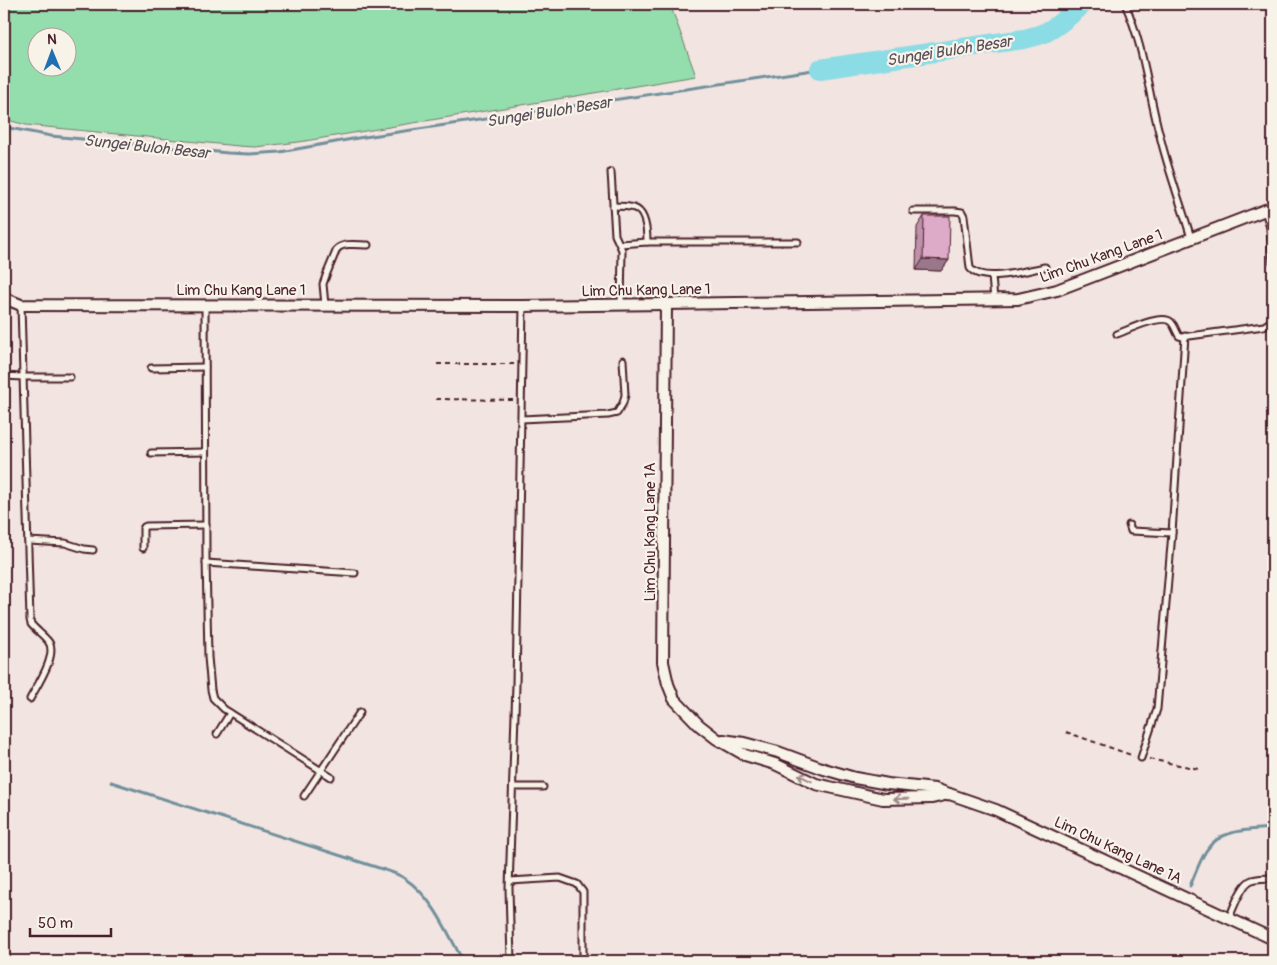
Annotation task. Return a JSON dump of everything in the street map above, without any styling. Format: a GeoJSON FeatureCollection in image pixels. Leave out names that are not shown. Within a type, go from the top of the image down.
{"type":"FeatureCollection","features":[{"type":"Feature","properties":{"kind":"street","name":"Lim Chu Kang Lane 1"},"geometry":{"type":"LineString","coordinates":[[4,298],[22,305],[523,306],[1018,299],[1057,290],[1269,209]]}},
{"type":"Feature","properties":{"kind":"street","name":"Lim Chu Kang Lane 1A"},"geometry":{"type":"LineString","coordinates":[[666,304],[663,662],[674,699],[698,725],[717,739],[744,755],[775,764],[816,784],[883,799],[932,798],[949,794]]}},
{"type":"Feature","properties":{"kind":"street","name":"Lim Chu Kang Lane 1A"},"geometry":{"type":"LineString","coordinates":[[717,739],[744,743],[778,752],[855,778],[935,789],[996,810],[1273,939]]}},
{"type":"Feature","properties":{"kind":"lane"},"geometry":{"type":"LineString","coordinates":[[1125,4],[1143,57],[1160,136],[1191,238]]}},
{"type":"Feature","properties":{"kind":"lane"},"geometry":{"type":"LineString","coordinates":[[611,172],[615,235],[622,250],[621,305]]}},
{"type":"Feature","properties":{"kind":"lane"},"geometry":{"type":"LineString","coordinates":[[613,206],[634,208],[640,213],[643,217],[647,233],[647,242]]}},
{"type":"Feature","properties":{"kind":"lane"},"geometry":{"type":"LineString","coordinates":[[1269,209],[1273,262]]}},
{"type":"Feature","properties":{"kind":"lane"},"geometry":{"type":"LineString","coordinates":[[913,211],[962,212],[970,268],[981,275],[992,276],[1045,267]]}},
{"type":"Feature","properties":{"kind":"lane"},"geometry":{"type":"LineString","coordinates":[[620,244],[647,242],[798,242]]}},
{"type":"Feature","properties":{"kind":"lane"},"geometry":{"type":"LineString","coordinates":[[325,305],[323,284],[337,249],[345,245],[368,245]]}},
{"type":"Feature","properties":{"kind":"lane"},"geometry":{"type":"LineString","coordinates":[[992,276],[994,300]]}},
{"type":"Feature","properties":{"kind":"lane"},"geometry":{"type":"LineString","coordinates":[[22,305],[31,624],[49,642],[52,652],[30,699]]}},
{"type":"Feature","properties":{"kind":"lane"},"geometry":{"type":"LineString","coordinates":[[204,305],[208,657],[213,698],[224,708],[331,777]]}},
{"type":"Feature","properties":{"kind":"lane"},"geometry":{"type":"LineString","coordinates":[[511,961],[510,881],[523,306]]}},
{"type":"Feature","properties":{"kind":"lane"},"geometry":{"type":"LineString","coordinates":[[1118,334],[1155,320],[1167,319],[1171,322],[1179,336],[1182,337],[1264,326],[1273,317]]}},
{"type":"Feature","properties":{"kind":"lane"},"geometry":{"type":"LineString","coordinates":[[1141,758],[1157,709],[1186,336]]}},
{"type":"Feature","properties":{"kind":"lane"},"geometry":{"type":"LineString","coordinates":[[521,419],[617,413],[624,403],[625,395],[623,360]]}},
{"type":"Feature","properties":{"kind":"lane"},"geometry":{"type":"LineString","coordinates":[[151,368],[205,366]]}},
{"type":"Feature","properties":{"kind":"lane"},"geometry":{"type":"LineString","coordinates":[[4,376],[23,378],[70,377]]}},
{"type":"Feature","properties":{"kind":"lane"},"geometry":{"type":"LineString","coordinates":[[151,453],[206,452]]}},
{"type":"Feature","properties":{"kind":"lane"},"geometry":{"type":"LineString","coordinates":[[143,548],[143,529],[146,526],[206,525]]}},
{"type":"Feature","properties":{"kind":"lane"},"geometry":{"type":"LineString","coordinates":[[1129,525],[1131,531],[1172,533]]}},
{"type":"Feature","properties":{"kind":"lane"},"geometry":{"type":"LineString","coordinates":[[28,541],[65,543],[93,550]]}},
{"type":"Feature","properties":{"kind":"lane"},"geometry":{"type":"LineString","coordinates":[[206,563],[355,572]]}},
{"type":"Feature","properties":{"kind":"lane"},"geometry":{"type":"LineString","coordinates":[[217,734],[230,712]]}},
{"type":"Feature","properties":{"kind":"lane"},"geometry":{"type":"LineString","coordinates":[[304,796],[360,712]]}},
{"type":"Feature","properties":{"kind":"lane"},"geometry":{"type":"LineString","coordinates":[[512,787],[544,787]]}},
{"type":"Feature","properties":{"kind":"lane"},"geometry":{"type":"LineString","coordinates":[[510,881],[560,878],[577,884],[584,892],[583,961]]}},
{"type":"Feature","properties":{"kind":"lane"},"geometry":{"type":"LineString","coordinates":[[1229,918],[1247,883],[1251,880],[1273,878]]}},
{"type":"Feature","properties":{"kind":"path"},"geometry":{"type":"LineString","coordinates":[[437,364],[522,364]]}},
{"type":"Feature","properties":{"kind":"path"},"geometry":{"type":"LineString","coordinates":[[436,399],[521,400]]}},
{"type":"Feature","properties":{"kind":"path"},"geometry":{"type":"LineString","coordinates":[[1066,732],[1141,758],[1199,769]]}},
{"type":"Feature","properties":{"kind":"green space"},"geometry":{"type":"Polygon","coordinates":[[[4,4],[670,4],[696,76],[299,142],[255,147],[26,125],[4,119],[4,4]]]}},
{"type":"Feature","properties":{"kind":"building"},"geometry":{"type":"Polygon","coordinates":[[[924,216],[950,216],[949,260],[923,259],[924,216]]]}},
{"type":"Feature","properties":{"kind":"waterway","name":"Sungei Buloh Besar"},"geometry":{"type":"LineString","coordinates":[[820,69],[1024,39],[1049,30],[1083,4]]}},
{"type":"Feature","properties":{"kind":"waterway","name":"Sungei Buloh Besar"},"geometry":{"type":"LineString","coordinates":[[4,127],[51,136],[228,153],[280,152],[358,138],[820,69]]}},
{"type":"Feature","properties":{"kind":"waterway"},"geometry":{"type":"LineString","coordinates":[[111,782],[401,876],[414,886],[431,905],[463,961]]}},
{"type":"Feature","properties":{"kind":"waterway"},"geometry":{"type":"LineString","coordinates":[[1190,886],[1206,851],[1219,838],[1245,830],[1273,828]]}}]}
